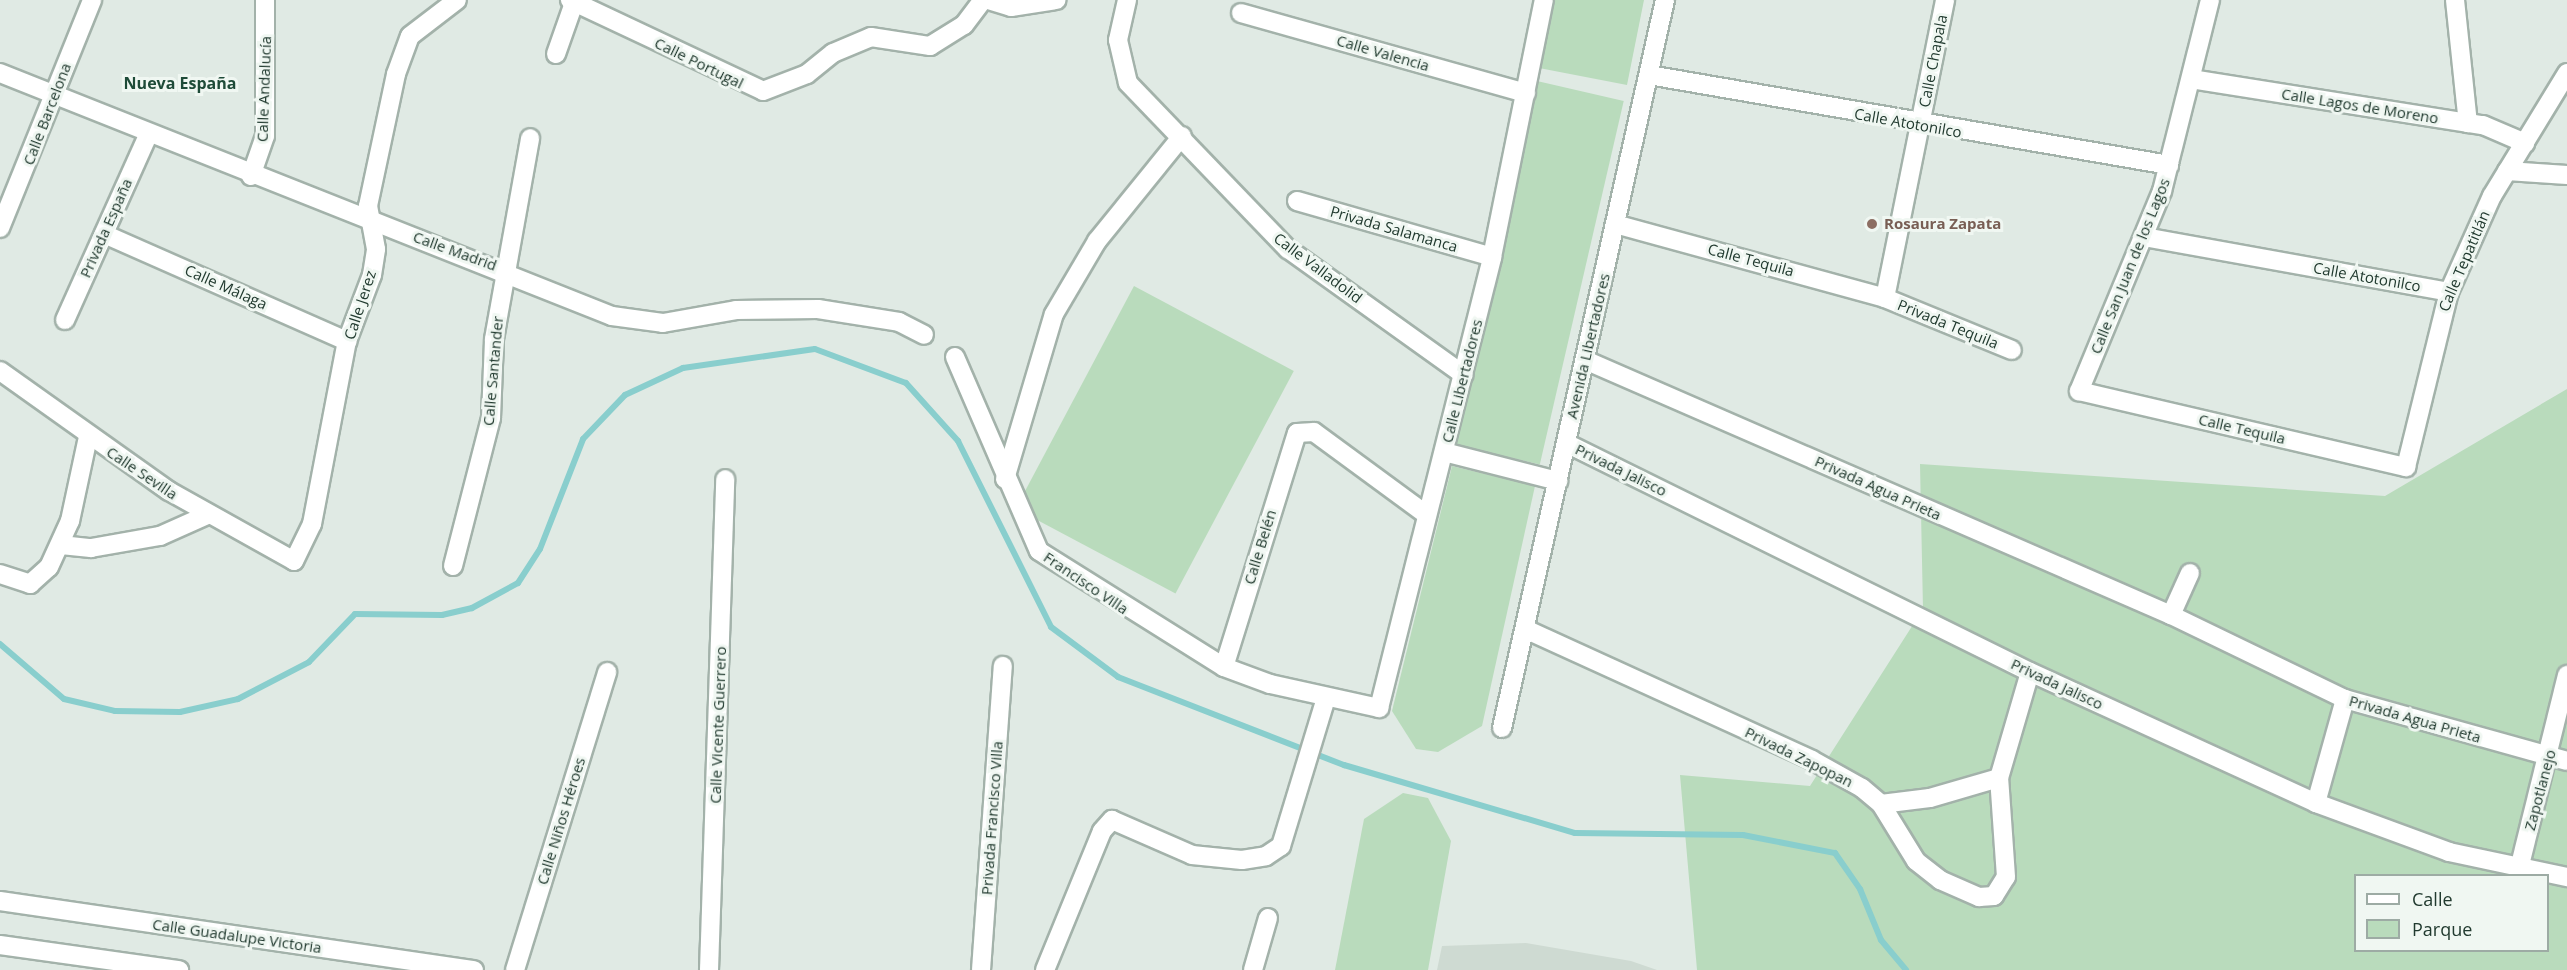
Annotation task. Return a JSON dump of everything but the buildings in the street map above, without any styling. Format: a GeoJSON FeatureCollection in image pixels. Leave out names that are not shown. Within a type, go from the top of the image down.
{"type":"FeatureCollection","features":[{"type":"Feature","properties":{"kind":"street","name":"Calle Barcelona"},"geometry":{"type":"LineString","coordinates":[[0,228],[92,0]]}},
{"type":"Feature","properties":{"kind":"street","name":"Calle Andalucía"},"geometry":{"type":"LineString","coordinates":[[251,176],[265,136],[266,0]]}},
{"type":"Feature","properties":{"kind":"street","name":"Calle Jerez"},"geometry":{"type":"LineString","coordinates":[[294,561],[312,524],[347,341],[375,258],[369,200],[403,51],[421,23],[457,0]]}},
{"type":"Feature","properties":{"kind":"street","name":"Calle Portugal"},"geometry":{"type":"LineString","coordinates":[[573,1],[763,91],[807,74],[833,53],[871,37],[930,46],[964,25],[983,0]]}},
{"type":"Feature","properties":{"kind":"street"},"geometry":{"type":"LineString","coordinates":[[988,0],[1011,7],[1056,0]]}},
{"type":"Feature","properties":{"kind":"street","name":"Calle Valladolid"},"geometry":{"type":"LineString","coordinates":[[1127,0],[1118,40],[1120,66],[1128,83],[1163,116],[1288,249],[1464,375]]}},
{"type":"Feature","properties":{"kind":"street","name":"Calle Libertadores"},"geometry":{"type":"LineString","coordinates":[[1326,698],[1379,708],[1492,257],[1544,0]]}},
{"type":"Feature","properties":{"kind":"street","name":"Avenida Libertadores"},"geometry":{"type":"LineString","coordinates":[[1502,728],[1524,629],[1552,479],[1566,443],[1665,0]]}},
{"type":"Feature","properties":{"kind":"street","name":"Calle Chapala"},"geometry":{"type":"LineString","coordinates":[[1885,298],[1945,0]]}},
{"type":"Feature","properties":{"kind":"street","name":"Calle San Juan de los Lagos"},"geometry":{"type":"LineString","coordinates":[[2079,391],[2144,237],[2169,165],[2210,0]]}},
{"type":"Feature","properties":{"kind":"street"},"geometry":{"type":"LineString","coordinates":[[2454,0],[2468,123]]}},
{"type":"Feature","properties":{"kind":"street"},"geometry":{"type":"LineString","coordinates":[[556,54],[573,1]]}},
{"type":"Feature","properties":{"kind":"street","name":"Calle Valencia"},"geometry":{"type":"LineString","coordinates":[[1241,13],[1526,93]]}},
{"type":"Feature","properties":{"kind":"street","name":"Calle Madrid"},"geometry":{"type":"LineString","coordinates":[[0,73],[251,176],[507,270],[612,316],[642,323],[736,310],[818,309],[899,322],[924,335]]}},
{"type":"Feature","properties":{"kind":"street","name":"Calle Tepatitlán"},"geometry":{"type":"LineString","coordinates":[[2406,467],[2449,292],[2507,171],[2567,73]]}},
{"type":"Feature","properties":{"kind":"street","name":"Calle Atotonilco"},"geometry":{"type":"LineString","coordinates":[[1649,75],[1920,126],[2169,165]]}},
{"type":"Feature","properties":{"kind":"street","name":"Calle Lagos de Moreno"},"geometry":{"type":"LineString","coordinates":[[2191,79],[2468,123],[2525,143]]}},
{"type":"Feature","properties":{"kind":"street","name":"Privada España"},"geometry":{"type":"LineString","coordinates":[[65,320],[147,135]]}},
{"type":"Feature","properties":{"kind":"street"},"geometry":{"type":"LineString","coordinates":[[1005,479],[1054,314],[1097,241],[1182,136]]}},
{"type":"Feature","properties":{"kind":"street","name":"Calle Santander"},"geometry":{"type":"LineString","coordinates":[[453,566],[491,418],[494,339],[530,138]]}},
{"type":"Feature","properties":{"kind":"street"},"geometry":{"type":"LineString","coordinates":[[2507,171],[2528,177],[2567,175]]}},
{"type":"Feature","properties":{"kind":"street","name":"Privada Salamanca"},"geometry":{"type":"LineString","coordinates":[[1297,201],[1492,257]]}},
{"type":"Feature","properties":{"kind":"street","name":"Calle Tequila"},"geometry":{"type":"LineString","coordinates":[[1616,224],[1885,298]]}},
{"type":"Feature","properties":{"kind":"street","name":"Calle Málaga"},"geometry":{"type":"LineString","coordinates":[[104,234],[347,341]]}},
{"type":"Feature","properties":{"kind":"street","name":"Calle Atotonilco"},"geometry":{"type":"LineString","coordinates":[[2144,237],[2449,292]]}},
{"type":"Feature","properties":{"kind":"street","name":"Privada Tequila"},"geometry":{"type":"LineString","coordinates":[[1885,298],[2012,350]]}},
{"type":"Feature","properties":{"kind":"street","name":"Francisco Villa"},"geometry":{"type":"LineString","coordinates":[[955,357],[1005,479],[1039,551],[1224,667],[1326,698]]}},
{"type":"Feature","properties":{"kind":"street","name":"Privada Agua Prieta"},"geometry":{"type":"LineString","coordinates":[[1585,360],[2171,615],[2345,699],[2558,759]]}},
{"type":"Feature","properties":{"kind":"street","name":"Calle Sevilla"},"geometry":{"type":"LineString","coordinates":[[0,371],[88,437],[207,515],[294,561]]}},
{"type":"Feature","properties":{"kind":"street","name":"Calle Tequila"},"geometry":{"type":"LineString","coordinates":[[2079,391],[2406,467]]}},
{"type":"Feature","properties":{"kind":"street","name":"Calle Belén"},"geometry":{"type":"LineString","coordinates":[[1224,667],[1294,438],[1301,431],[1314,432],[1427,515]]}},
{"type":"Feature","properties":{"kind":"street"},"geometry":{"type":"LineString","coordinates":[[0,574],[20,584],[39,580],[61,545],[88,437]]}},
{"type":"Feature","properties":{"kind":"street","name":"Privada Jalisco"},"geometry":{"type":"LineString","coordinates":[[1566,443],[2030,672],[2316,803],[2449,852],[2519,869],[2567,877]]}},
{"type":"Feature","properties":{"kind":"street"},"geometry":{"type":"LineString","coordinates":[[1444,452],[1552,479]]}},
{"type":"Feature","properties":{"kind":"street","name":"Calle Vicente Guerrero"},"geometry":{"type":"LineString","coordinates":[[709,970],[726,479]]}},
{"type":"Feature","properties":{"kind":"street"},"geometry":{"type":"LineString","coordinates":[[61,545],[91,548],[160,536],[195,525],[207,515]]}},
{"type":"Feature","properties":{"kind":"street"},"geometry":{"type":"LineString","coordinates":[[2171,615],[2190,573]]}},
{"type":"Feature","properties":{"kind":"street","name":"Privada Zapopan"},"geometry":{"type":"LineString","coordinates":[[1524,629],[1812,760],[1881,804],[1916,861],[1940,880],[1979,897],[1994,896],[2006,877],[1999,778],[2030,672]]}},
{"type":"Feature","properties":{"kind":"street","name":"Privada Francisco Villa"},"geometry":{"type":"LineString","coordinates":[[981,970],[1003,666]]}},
{"type":"Feature","properties":{"kind":"street","name":"Calle Niños Héroes"},"geometry":{"type":"LineString","coordinates":[[515,970],[607,672]]}},
{"type":"Feature","properties":{"kind":"street","name":"Zapotlanejo"},"geometry":{"type":"LineString","coordinates":[[2519,869],[2558,759],[2567,675]]}},
{"type":"Feature","properties":{"kind":"street"},"geometry":{"type":"LineString","coordinates":[[1045,970],[1102,831],[1112,820],[1192,855],[1266,856],[1281,846],[1326,698]]}},
{"type":"Feature","properties":{"kind":"street"},"geometry":{"type":"LineString","coordinates":[[2316,803],[2345,699]]}},
{"type":"Feature","properties":{"kind":"street"},"geometry":{"type":"LineString","coordinates":[[1881,804],[1930,798],[1999,778]]}},
{"type":"Feature","properties":{"kind":"street","name":"Calle Guadalupe Victoria"},"geometry":{"type":"LineString","coordinates":[[0,901],[474,970]]}},
{"type":"Feature","properties":{"kind":"street"},"geometry":{"type":"LineString","coordinates":[[1253,970],[1268,918]]}},
{"type":"Feature","properties":{"kind":"street"},"geometry":{"type":"LineString","coordinates":[[0,945],[179,970]]}},
{"type":"Feature","properties":{"kind":"shaded area"},"geometry":{"type":"Polygon","coordinates":[[[1526,943],[1631,961],[1657,970],[1437,970],[1442,946],[1526,943]]]}},
{"type":"Feature","properties":{"kind":"green space"},"geometry":{"type":"Polygon","coordinates":[[[1553,0],[1644,0],[1627,85],[1539,68],[1553,0]]]}},
{"type":"Feature","properties":{"kind":"green space"},"geometry":{"type":"Polygon","coordinates":[[[1537,81],[1624,101],[1540,464],[1453,444],[1537,81]]]}},
{"type":"Feature","properties":{"kind":"green space"},"geometry":{"type":"Polygon","coordinates":[[[1134,286],[1294,371],[1176,593],[1016,509],[1134,286]]]}},
{"type":"Feature","properties":{"kind":"green space"},"geometry":{"type":"Polygon","coordinates":[[[2567,389],[2567,970],[1697,970],[1680,775],[1810,786],[1923,609],[1920,464],[2385,496],[2567,389]]]}},
{"type":"Feature","properties":{"kind":"green space"},"geometry":{"type":"Polygon","coordinates":[[[1452,466],[1535,486],[1482,726],[1438,752],[1416,749],[1392,711],[1452,466]]]}},
{"type":"Feature","properties":{"kind":"green space"},"geometry":{"type":"Polygon","coordinates":[[[1403,793],[1428,798],[1451,841],[1428,970],[1335,970],[1364,819],[1403,793]]]}},
{"type":"Feature","properties":{"kind":"waterway"},"geometry":{"type":"LineString","coordinates":[[0,644],[64,699],[115,711],[180,712],[238,699],[309,662],[355,614],[442,615],[472,608],[518,583],[540,549],[583,439],[625,395],[683,368],[815,349],[906,383],[958,441],[1051,627],[1118,677],[1344,765],[1575,833],[1743,835],[1835,853],[1860,889],[1881,940],[1906,970]]}},
{"type":"Feature","properties":{"kind":"place","name":"Rosaura Zapata"},"geometry":{"type":"Point","coordinates":[1872,224]}},
{"type":"Feature","properties":{"kind":"district","name":"Nueva España"},"geometry":{"type":"Point","coordinates":[180,83]}}]}
